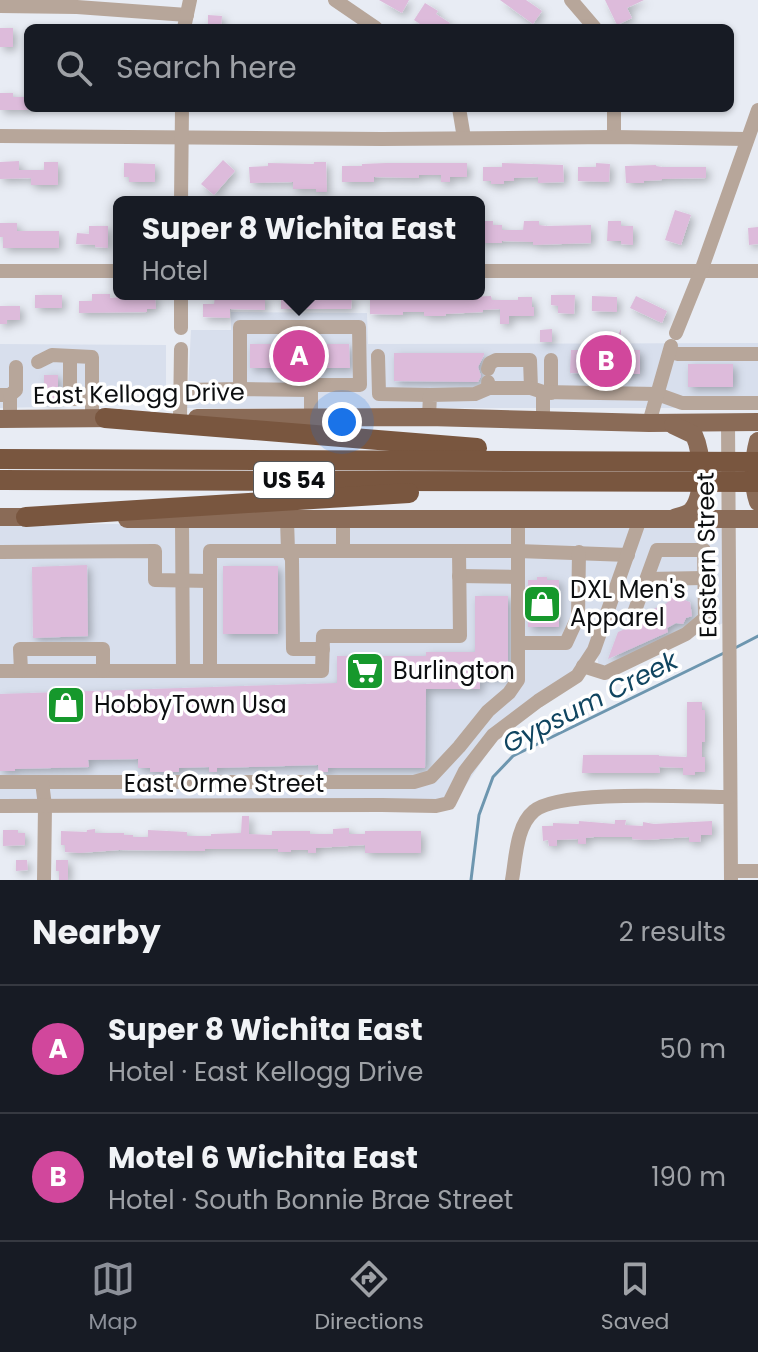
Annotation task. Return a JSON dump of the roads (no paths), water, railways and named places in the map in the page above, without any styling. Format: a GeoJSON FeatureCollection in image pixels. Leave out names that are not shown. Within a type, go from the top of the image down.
{"type":"FeatureCollection","features":[{"type":"Feature","properties":{"kind":"highway"},"geometry":{"type":"LineString","coordinates":[[96,412],[632,461]]}},
{"type":"Feature","properties":{"kind":"highway","name":"US 54"},"geometry":{"type":"LineString","coordinates":[[0,459],[632,461],[679,475],[758,482]]}},
{"type":"Feature","properties":{"kind":"highway","name":"US 54"},"geometry":{"type":"LineString","coordinates":[[0,480],[647,481],[758,462]]}},
{"type":"Feature","properties":{"kind":"highway"},"geometry":{"type":"LineString","coordinates":[[679,475],[758,489]]}},
{"type":"Feature","properties":{"kind":"highway"},"geometry":{"type":"LineString","coordinates":[[26,517],[588,482]]}},
{"type":"Feature","properties":{"kind":"main road","name":"East Kellogg Drive"},"geometry":{"type":"LineString","coordinates":[[5,419],[96,412],[180,418],[311,416],[649,423],[758,422]]}},
{"type":"Feature","properties":{"kind":"main road"},"geometry":{"type":"LineString","coordinates":[[668,423],[694,435],[701,458],[698,500],[687,514],[671,519]]}},
{"type":"Feature","properties":{"kind":"main road"},"geometry":{"type":"LineString","coordinates":[[758,441],[755,493],[758,502]]}},
{"type":"Feature","properties":{"kind":"main road"},"geometry":{"type":"LineString","coordinates":[[0,517],[182,520],[758,519]]}},
{"type":"Feature","properties":{"kind":"street"},"geometry":{"type":"LineString","coordinates":[[0,6],[77,7],[186,22],[190,0]]}},
{"type":"Feature","properties":{"kind":"street"},"geometry":{"type":"LineString","coordinates":[[335,0],[370,24]]}},
{"type":"Feature","properties":{"kind":"street"},"geometry":{"type":"LineString","coordinates":[[571,0],[592,24]]}},
{"type":"Feature","properties":{"kind":"street"},"geometry":{"type":"LineString","coordinates":[[649,423],[672,344],[758,110]]}},
{"type":"Feature","properties":{"kind":"street"},"geometry":{"type":"LineString","coordinates":[[181,196],[182,112]]}},
{"type":"Feature","properties":{"kind":"street"},"geometry":{"type":"LineString","coordinates":[[460,112],[464,138]]}},
{"type":"Feature","properties":{"kind":"street"},"geometry":{"type":"LineString","coordinates":[[614,112],[614,137]]}},
{"type":"Feature","properties":{"kind":"street"},"geometry":{"type":"LineString","coordinates":[[0,136],[747,139]]}},
{"type":"Feature","properties":{"kind":"street"},"geometry":{"type":"LineString","coordinates":[[0,271],[113,271]]}},
{"type":"Feature","properties":{"kind":"street"},"geometry":{"type":"LineString","coordinates":[[485,271],[758,271]]}},
{"type":"Feature","properties":{"kind":"street"},"geometry":{"type":"LineString","coordinates":[[181,300],[181,328]]}},
{"type":"Feature","properties":{"kind":"street"},"geometry":{"type":"LineString","coordinates":[[181,390],[240,389],[301,385],[360,385],[359,327],[240,327],[240,389]]}},
{"type":"Feature","properties":{"kind":"street"},"geometry":{"type":"LineString","coordinates":[[672,344],[678,354],[758,354]]}},
{"type":"Feature","properties":{"kind":"street"},"geometry":{"type":"LineString","coordinates":[[180,418],[181,349]]}},
{"type":"Feature","properties":{"kind":"street"},"geometry":{"type":"LineString","coordinates":[[38,362],[52,355],[92,357],[96,412]]}},
{"type":"Feature","properties":{"kind":"street"},"geometry":{"type":"LineString","coordinates":[[70,356],[70,399],[96,412]]}},
{"type":"Feature","properties":{"kind":"street"},"geometry":{"type":"LineString","coordinates":[[378,356],[379,394],[475,394],[488,380],[490,363],[496,360],[530,360],[542,391]]}},
{"type":"Feature","properties":{"kind":"street"},"geometry":{"type":"LineString","coordinates":[[543,419],[542,391],[551,360]]}},
{"type":"Feature","properties":{"kind":"street"},"geometry":{"type":"LineString","coordinates":[[5,419],[5,395],[16,390],[16,367]]}},
{"type":"Feature","properties":{"kind":"street"},"geometry":{"type":"LineString","coordinates":[[488,380],[542,391],[657,394],[682,403],[758,403]]}},
{"type":"Feature","properties":{"kind":"street"},"geometry":{"type":"LineString","coordinates":[[301,385],[311,416]]}},
{"type":"Feature","properties":{"kind":"street"},"geometry":{"type":"LineString","coordinates":[[429,417],[430,395]]}},
{"type":"Feature","properties":{"kind":"street","name":"Eastern Street"},"geometry":{"type":"LineString","coordinates":[[728,422],[731,876]]}},
{"type":"Feature","properties":{"kind":"street"},"geometry":{"type":"LineString","coordinates":[[343,519],[343,551]]}},
{"type":"Feature","properties":{"kind":"street"},"geometry":{"type":"LineString","coordinates":[[0,782],[414,782],[431,777],[518,680],[518,519]]}},
{"type":"Feature","properties":{"kind":"street"},"geometry":{"type":"LineString","coordinates":[[634,613],[657,550],[704,550],[705,618],[686,634],[605,673],[583,666],[594,650],[640,519]]}},
{"type":"Feature","properties":{"kind":"street"},"geometry":{"type":"LineString","coordinates":[[182,520],[183,671]]}},
{"type":"Feature","properties":{"kind":"street"},"geometry":{"type":"LineString","coordinates":[[287,520],[288,551],[292,559],[293,649],[323,649]]}},
{"type":"Feature","properties":{"kind":"street"},"geometry":{"type":"LineString","coordinates":[[0,552],[155,551],[155,580],[210,581]]}},
{"type":"Feature","properties":{"kind":"street"},"geometry":{"type":"LineString","coordinates":[[210,671],[210,551],[518,551],[628,555]]}},
{"type":"Feature","properties":{"kind":"street"},"geometry":{"type":"LineString","coordinates":[[0,671],[322,671],[323,636],[460,636],[459,551]]}},
{"type":"Feature","properties":{"kind":"street"},"geometry":{"type":"LineString","coordinates":[[518,643],[566,643],[578,617],[579,552]]}},
{"type":"Feature","properties":{"kind":"street"},"geometry":{"type":"LineString","coordinates":[[620,575],[646,581],[729,573]]}},
{"type":"Feature","properties":{"kind":"street"},"geometry":{"type":"LineString","coordinates":[[459,576],[518,577]]}},
{"type":"Feature","properties":{"kind":"street"},"geometry":{"type":"LineString","coordinates":[[21,671],[20,649],[103,649],[103,671]]}},
{"type":"Feature","properties":{"kind":"street","name":"East Orme Street"},"geometry":{"type":"LineString","coordinates":[[0,806],[436,806],[449,803],[465,771],[493,735],[577,676],[583,666]]}},
{"type":"Feature","properties":{"kind":"street"},"geometry":{"type":"LineString","coordinates":[[42,782],[45,806],[44,880]]}},
{"type":"Feature","properties":{"kind":"street"},"geometry":{"type":"LineString","coordinates":[[512,880],[522,827],[534,810],[550,802],[589,797],[730,797]]}},
{"type":"Feature","properties":{"kind":"street"},"geometry":{"type":"LineString","coordinates":[[731,876],[758,871]]}},
{"type":"Feature","properties":{"kind":"waterway","name":"Gypsum Creek"},"geometry":{"type":"LineString","coordinates":[[733,649],[758,636]]}},
{"type":"Feature","properties":{"kind":"waterway","name":"Gypsum Creek"},"geometry":{"type":"LineString","coordinates":[[471,880],[479,815],[493,777],[513,756],[726,652]]}},
{"type":"Feature","properties":{"kind":"tunnel"},"geometry":{"type":"LineString","coordinates":[[295,381],[304,381]]}},
{"type":"Feature","properties":{"kind":"place","name":"Super 8 Wichita East"},"geometry":{"type":"Point","coordinates":[299,356]}},
{"type":"Feature","properties":{"kind":"place","name":"Motel 6 Wichita East"},"geometry":{"type":"Point","coordinates":[606,361]}},
{"type":"Feature","properties":{"kind":"place","name":"DXL Men's Apparel"},"geometry":{"type":"Point","coordinates":[542,604]}},
{"type":"Feature","properties":{"kind":"place","name":"Burlington"},"geometry":{"type":"Point","coordinates":[365,671]}},
{"type":"Feature","properties":{"kind":"place","name":"HobbyTown Usa"},"geometry":{"type":"Point","coordinates":[66,705]}}]}
